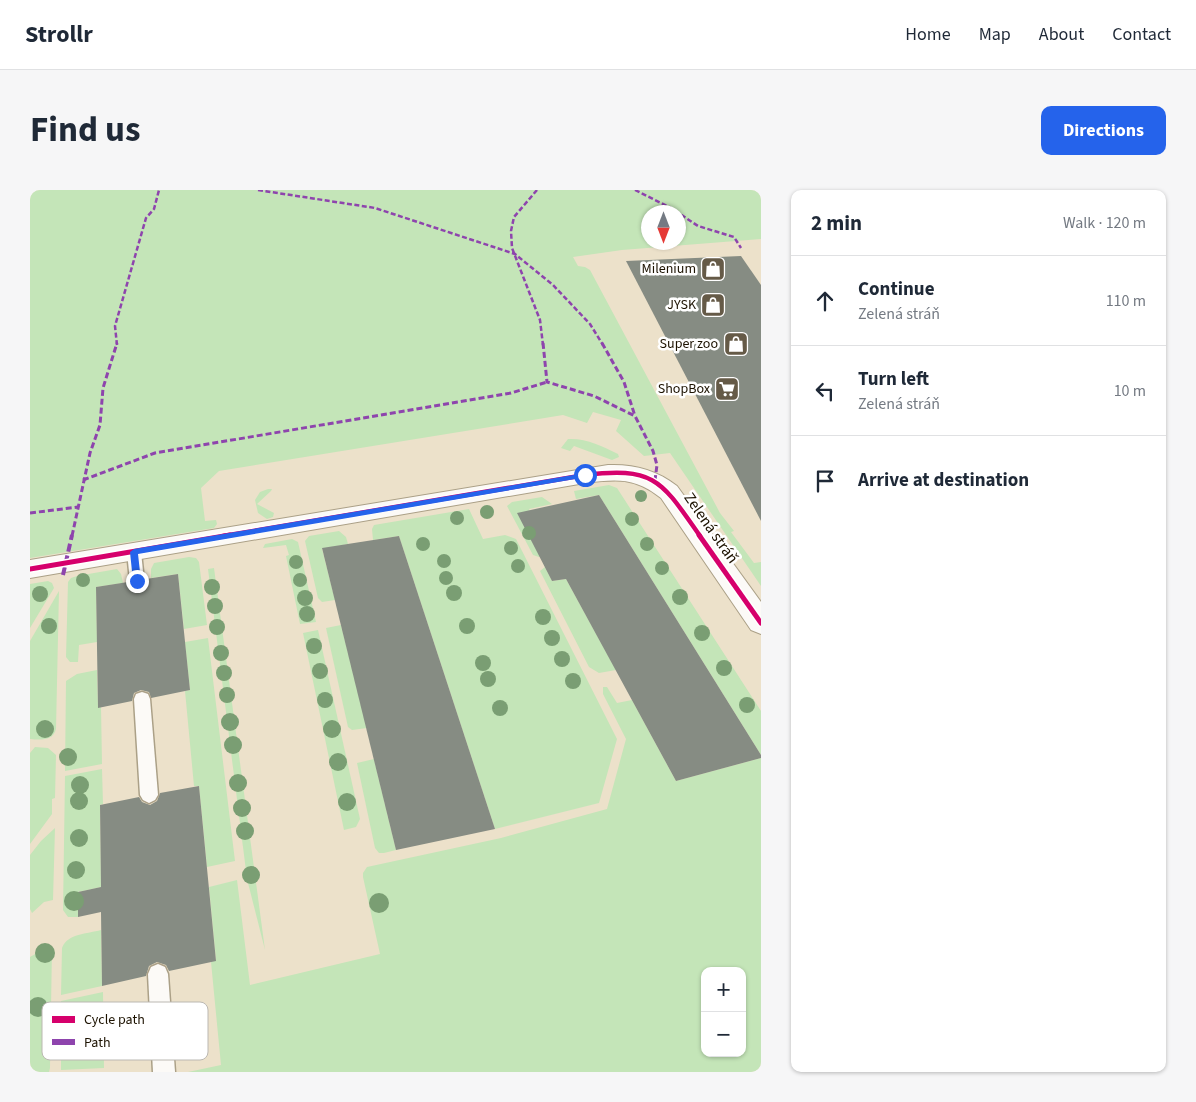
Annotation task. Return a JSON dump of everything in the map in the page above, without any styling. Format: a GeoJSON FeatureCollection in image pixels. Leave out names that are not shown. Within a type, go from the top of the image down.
{"type":"FeatureCollection","features":[{"type":"Feature","properties":{"kind":"street","name":"Zelená stráň"},"geometry":{"type":"LineString","coordinates":[[30,569],[585,475],[625,471],[648,477],[669,492],[761,623]]}},
{"type":"Feature","properties":{"kind":"lane"},"geometry":{"type":"LineString","coordinates":[[134,552],[137,581]]}},
{"type":"Feature","properties":{"kind":"lane"},"geometry":{"type":"LineString","coordinates":[[142,699],[149,795]]}},
{"type":"Feature","properties":{"kind":"lane"},"geometry":{"type":"LineString","coordinates":[[158,974],[160,1002]]}},
{"type":"Feature","properties":{"kind":"green space"},"geometry":{"type":"Polygon","coordinates":[[[30,190],[761,190],[761,239],[686,245],[686,205],[641,205],[641,248],[573,257],[578,266],[590,270],[720,513],[734,531],[731,532],[754,563],[761,562],[761,586],[670,453],[644,456],[616,431],[621,420],[593,412],[587,423],[563,415],[219,471],[201,488],[205,521],[216,520],[217,524],[214,528],[30,558],[30,190]]]}},
{"type":"Feature","properties":{"kind":"green space"},"geometry":{"type":"Polygon","coordinates":[[[568,439],[594,443],[618,454],[619,457],[612,460],[574,446],[570,451],[561,448],[568,439]]]}},
{"type":"Feature","properties":{"kind":"green space"},"geometry":{"type":"Polygon","coordinates":[[[609,485],[617,488],[761,711],[761,755],[599,495],[576,499],[574,491],[609,485]]]}},
{"type":"Feature","properties":{"kind":"green space"},"geometry":{"type":"Polygon","coordinates":[[[272,489],[257,504],[274,513],[273,517],[267,519],[258,513],[255,500],[260,492],[272,489]]]}},
{"type":"Feature","properties":{"kind":"green space"},"geometry":{"type":"Polygon","coordinates":[[[542,497],[552,504],[529,509],[554,555],[539,557],[533,555],[507,506],[512,502],[542,497]]]}},
{"type":"Feature","properties":{"kind":"green space"},"geometry":{"type":"Polygon","coordinates":[[[469,509],[483,539],[505,535],[516,539],[617,739],[599,803],[495,829],[399,536],[373,540],[372,529],[374,525],[469,509]]]}},
{"type":"Feature","properties":{"kind":"green space"},"geometry":{"type":"Polygon","coordinates":[[[339,531],[346,537],[348,544],[322,549],[335,600],[322,602],[318,598],[305,541],[309,536],[339,531]]]}},
{"type":"Feature","properties":{"kind":"green space"},"geometry":{"type":"Polygon","coordinates":[[[292,539],[298,542],[316,622],[300,624],[286,556],[289,555],[286,545],[263,548],[265,544],[292,539]]]}},
{"type":"Feature","properties":{"kind":"green space"},"geometry":{"type":"Polygon","coordinates":[[[189,557],[196,558],[199,562],[207,625],[184,629],[178,574],[151,578],[151,569],[154,563],[189,557]]]}},
{"type":"Feature","properties":{"kind":"green space"},"geometry":{"type":"Polygon","coordinates":[[[545,567],[552,581],[566,579],[616,670],[599,673],[589,667],[540,571],[545,567]]]}},
{"type":"Feature","properties":{"kind":"green space"},"geometry":{"type":"Polygon","coordinates":[[[214,568],[265,950],[247,879],[208,569],[214,568]]]}},
{"type":"Feature","properties":{"kind":"green space"},"geometry":{"type":"Polygon","coordinates":[[[117,569],[121,574],[123,583],[96,587],[97,642],[79,645],[78,662],[70,662],[66,657],[68,582],[71,578],[77,576],[117,569]]]}},
{"type":"Feature","properties":{"kind":"green space"},"geometry":{"type":"Polygon","coordinates":[[[48,581],[52,583],[54,588],[30,628],[30,584],[48,581]]]}},
{"type":"Feature","properties":{"kind":"green space"},"geometry":{"type":"Polygon","coordinates":[[[59,591],[56,729],[49,738],[30,739],[30,641],[59,591]]]}},
{"type":"Feature","properties":{"kind":"green space"},"geometry":{"type":"Polygon","coordinates":[[[341,625],[367,728],[352,730],[348,727],[326,628],[341,625]]]}},
{"type":"Feature","properties":{"kind":"green space"},"geometry":{"type":"Polygon","coordinates":[[[318,630],[360,819],[356,827],[344,830],[303,633],[318,630]]]}},
{"type":"Feature","properties":{"kind":"green space"},"geometry":{"type":"Polygon","coordinates":[[[208,638],[235,861],[207,867],[199,786],[194,786],[185,691],[190,690],[185,642],[208,638]]]}},
{"type":"Feature","properties":{"kind":"green space"},"geometry":{"type":"Polygon","coordinates":[[[97,670],[98,707],[101,707],[102,764],[65,771],[66,681],[77,674],[97,670]]]}},
{"type":"Feature","properties":{"kind":"green space"},"geometry":{"type":"Polygon","coordinates":[[[603,687],[607,687],[617,703],[632,700],[676,781],[761,758],[761,1072],[188,1072],[221,1065],[211,962],[216,960],[209,887],[237,880],[250,985],[380,954],[363,877],[367,867],[501,838],[607,809],[626,739],[603,694],[603,687]]]}},
{"type":"Feature","properties":{"kind":"green space"},"geometry":{"type":"Polygon","coordinates":[[[35,747],[48,748],[56,755],[55,798],[52,799],[52,814],[30,844],[30,753],[35,747]]]}},
{"type":"Feature","properties":{"kind":"green space"},"geometry":{"type":"Polygon","coordinates":[[[374,759],[396,850],[384,853],[379,853],[375,848],[357,763],[374,759]]]}},
{"type":"Feature","properties":{"kind":"green space"},"geometry":{"type":"Polygon","coordinates":[[[102,769],[103,804],[100,805],[101,887],[78,892],[78,917],[68,917],[63,910],[65,776],[102,769]]]}},
{"type":"Feature","properties":{"kind":"green space"},"geometry":{"type":"Polygon","coordinates":[[[55,828],[53,900],[44,902],[32,913],[30,909],[30,855],[55,828]]]}},
{"type":"Feature","properties":{"kind":"green space"},"geometry":{"type":"Polygon","coordinates":[[[101,930],[102,986],[61,995],[62,948],[65,943],[78,935],[101,930]]]}},
{"type":"Feature","properties":{"kind":"green space"},"geometry":{"type":"Polygon","coordinates":[[[52,948],[51,1002],[42,1002],[42,1060],[50,1060],[50,1068],[49,1072],[30,1072],[30,957],[42,950],[52,948]]]}},
{"type":"Feature","properties":{"kind":"green space"},"geometry":{"type":"Polygon","coordinates":[[[103,992],[103,1002],[61,1001],[103,992]]]}},
{"type":"Feature","properties":{"kind":"green space"},"geometry":{"type":"Polygon","coordinates":[[[61,1060],[104,1060],[104,1068],[61,1070],[61,1060]]]}},
{"type":"Feature","properties":{"kind":"building","name":"ShopBox"},"geometry":{"type":"Polygon","coordinates":[[[741,256],[761,285],[761,521],[626,261],[741,256]]]}},
{"type":"Feature","properties":{"kind":"building"},"geometry":{"type":"Polygon","coordinates":[[[599,495],[761,755],[761,758],[676,781],[566,579],[552,581],[517,513],[599,495]]]}},
{"type":"Feature","properties":{"kind":"building"},"geometry":{"type":"Polygon","coordinates":[[[399,536],[495,829],[396,850],[322,548],[399,536]]]}},
{"type":"Feature","properties":{"kind":"building"},"geometry":{"type":"Polygon","coordinates":[[[178,574],[190,690],[151,698],[149,692],[141,690],[134,693],[132,701],[98,708],[96,587],[128,582],[132,587],[137,588],[144,586],[146,579],[178,574]]]}},
{"type":"Feature","properties":{"kind":"building"},"geometry":{"type":"Polygon","coordinates":[[[199,786],[216,961],[169,971],[166,965],[157,962],[149,966],[146,976],[102,986],[101,912],[78,917],[78,892],[101,887],[100,805],[139,797],[142,802],[150,805],[157,801],[160,793],[199,786]]]}},
{"type":"Feature","properties":{"kind":"marked path"},"geometry":{"type":"LineString","coordinates":[[63,575],[90,453],[100,425],[103,388],[116,351],[115,326],[146,218],[154,209],[159,190]]}},
{"type":"Feature","properties":{"kind":"marked path"},"geometry":{"type":"LineString","coordinates":[[258,190],[375,208],[515,254],[553,285],[590,324],[624,382],[635,416]]}},
{"type":"Feature","properties":{"kind":"marked path"},"geometry":{"type":"LineString","coordinates":[[537,190],[514,217],[511,231],[512,248],[540,320],[547,382],[594,396],[635,416],[653,451],[657,465],[655,480]]}},
{"type":"Feature","properties":{"kind":"marked path"},"geometry":{"type":"LineString","coordinates":[[635,190],[671,208],[698,226],[734,237],[741,248]]}},
{"type":"Feature","properties":{"kind":"marked path"},"geometry":{"type":"LineString","coordinates":[[83,480],[155,453],[511,393],[547,382]]}},
{"type":"Feature","properties":{"kind":"marked path"},"geometry":{"type":"LineString","coordinates":[[30,513],[78,507]]}},
{"type":"Feature","properties":{"kind":"cycle path"},"geometry":{"type":"LineString","coordinates":[[30,569],[585,475],[619,472],[640,475],[660,484],[669,492],[761,623]]}},
{"type":"Feature","properties":{"kind":"place","name":"Milenium"},"geometry":{"type":"Point","coordinates":[713,269]}},
{"type":"Feature","properties":{"kind":"place","name":"JYSK"},"geometry":{"type":"Point","coordinates":[713,305]}},
{"type":"Feature","properties":{"kind":"place","name":"Super zoo"},"geometry":{"type":"Point","coordinates":[736,344]}},
{"type":"Feature","properties":{"kind":"place","name":"ShopBox"},"geometry":{"type":"Point","coordinates":[727,389]}},
{"type":"Feature","properties":{"kind":"route"},"geometry":{"type":"LineString","coordinates":[[137,581],[134,552],[585,475]]}}]}
